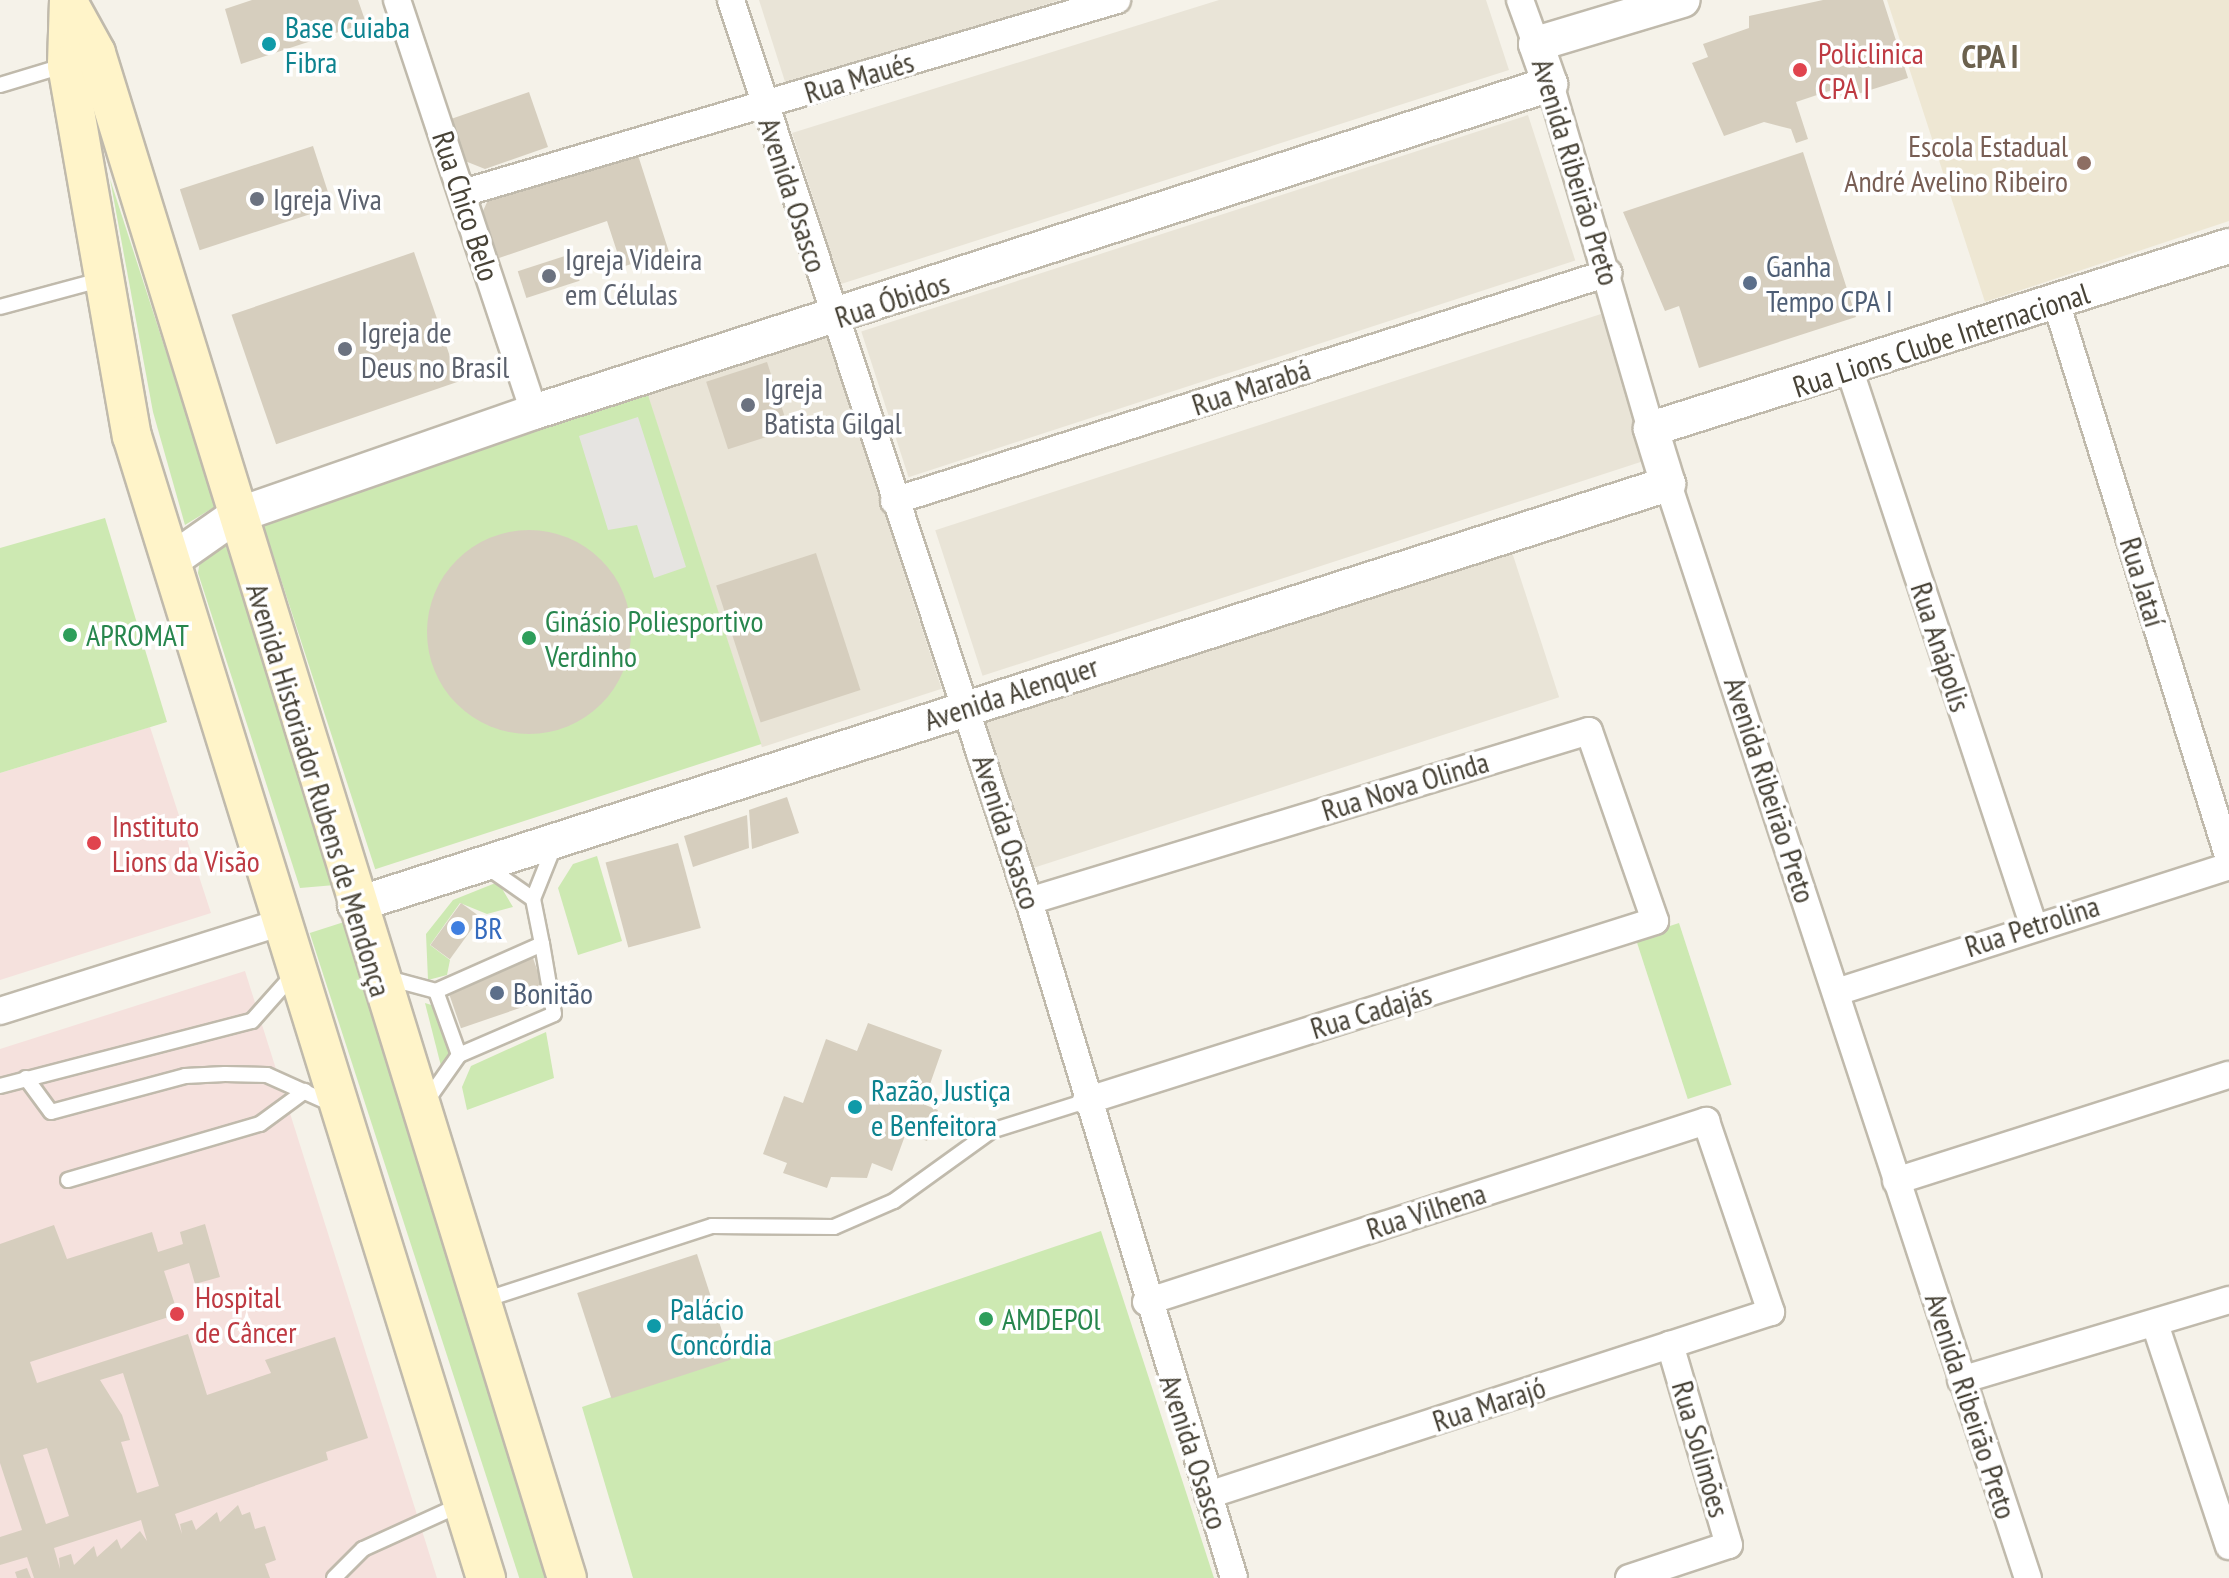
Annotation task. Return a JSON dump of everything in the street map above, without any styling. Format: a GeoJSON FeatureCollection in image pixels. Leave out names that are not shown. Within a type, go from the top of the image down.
{"type":"FeatureCollection","features":[{"type":"Feature","properties":{"kind":"main road","name":"Avenida Historiador Rubens de Mendonça"},"geometry":{"type":"LineString","coordinates":[[69,2],[67,65],[109,278],[132,436],[299,962],[486,1578]]}},
{"type":"Feature","properties":{"kind":"main road","name":"Avenida Historiador Rubens de Mendonça"},"geometry":{"type":"LineString","coordinates":[[69,2],[96,53],[375,974],[421,1108],[567,1578]]}},
{"type":"Feature","properties":{"kind":"main road"},"geometry":{"type":"LineString","coordinates":[[109,278],[169,287]]}},
{"type":"Feature","properties":{"kind":"street","name":"Rua Chico Belo"},"geometry":{"type":"LineString","coordinates":[[397,0],[534,412]]}},
{"type":"Feature","properties":{"kind":"street","name":"Avenida Osasco"},"geometry":{"type":"LineString","coordinates":[[731,0],[833,319],[967,707],[1029,901],[1146,1302],[1234,1578]]}},
{"type":"Feature","properties":{"kind":"street","name":"Rua Maués"},"geometry":{"type":"LineString","coordinates":[[463,193],[1117,0]]}},
{"type":"Feature","properties":{"kind":"street","name":"Avenida Ribeirão Preto"},"geometry":{"type":"LineString","coordinates":[[1520,0],[1550,84],[1608,273],[1668,484],[2028,1578]]}},
{"type":"Feature","properties":{"kind":"street"},"geometry":{"type":"LineString","coordinates":[[1536,44],[1683,0]]}},
{"type":"Feature","properties":{"kind":"street","name":"Rua Óbidos"},"geometry":{"type":"LineString","coordinates":[[171,561],[235,516],[534,412],[833,319],[1550,84]]}},
{"type":"Feature","properties":{"kind":"street","name":"Rua Lions Clube Internacional"},"geometry":{"type":"LineString","coordinates":[[1651,429],[1850,371],[2229,246]]}},
{"type":"Feature","properties":{"kind":"street","name":"Rua Marabá"},"geometry":{"type":"LineString","coordinates":[[894,501],[1608,273]]}},
{"type":"Feature","properties":{"kind":"street","name":"Rua Jataí"},"geometry":{"type":"LineString","coordinates":[[2057,305],[2229,859]]}},
{"type":"Feature","properties":{"kind":"street","name":"Rua Anápolis"},"geometry":{"type":"LineString","coordinates":[[1850,371],[2033,924]]}},
{"type":"Feature","properties":{"kind":"street","name":"Avenida Alenquer"},"geometry":{"type":"LineString","coordinates":[[355,905],[1668,484]]}},
{"type":"Feature","properties":{"kind":"street","name":"Rua Nova Olinda"},"geometry":{"type":"LineString","coordinates":[[1029,901],[1589,731],[1655,921]]}},
{"type":"Feature","properties":{"kind":"street","name":"Rua Petrolina"},"geometry":{"type":"LineString","coordinates":[[1837,992],[2033,924],[2229,866]]}},
{"type":"Feature","properties":{"kind":"street"},"geometry":{"type":"LineString","coordinates":[[0,1011],[285,921]]}},
{"type":"Feature","properties":{"kind":"street","name":"Rua Cadajás"},"geometry":{"type":"LineString","coordinates":[[1086,1101],[1655,921]]}},
{"type":"Feature","properties":{"kind":"street"},"geometry":{"type":"LineString","coordinates":[[1896,1181],[2229,1075]]}},
{"type":"Feature","properties":{"kind":"street","name":"Rua Vilhena"},"geometry":{"type":"LineString","coordinates":[[1146,1302],[1706,1121],[1771,1312]]}},
{"type":"Feature","properties":{"kind":"street"},"geometry":{"type":"LineString","coordinates":[[1961,1380],[2229,1300]]}},
{"type":"Feature","properties":{"kind":"street","name":"Rua Marajó"},"geometry":{"type":"LineString","coordinates":[[1208,1495],[1771,1312]]}},
{"type":"Feature","properties":{"kind":"street"},"geometry":{"type":"LineString","coordinates":[[2155,1324],[2229,1546]]}},
{"type":"Feature","properties":{"kind":"street","name":"Rua Solimões"},"geometry":{"type":"LineString","coordinates":[[1629,1578],[1729,1545],[1670,1345]]}},
{"type":"Feature","properties":{"kind":"lane"},"geometry":{"type":"LineString","coordinates":[[0,85],[67,65]]}},
{"type":"Feature","properties":{"kind":"lane"},"geometry":{"type":"LineString","coordinates":[[0,307],[109,278]]}},
{"type":"Feature","properties":{"kind":"lane"},"geometry":{"type":"LineString","coordinates":[[421,1108],[459,1055],[554,1014],[533,899],[557,840]]}},
{"type":"Feature","properties":{"kind":"lane"},"geometry":{"type":"LineString","coordinates":[[483,864],[533,899]]}},
{"type":"Feature","properties":{"kind":"lane"},"geometry":{"type":"LineString","coordinates":[[375,974],[436,991],[542,944]]}},
{"type":"Feature","properties":{"kind":"lane"},"geometry":{"type":"LineString","coordinates":[[0,1086],[252,1021],[276,1000],[299,962]]}},
{"type":"Feature","properties":{"kind":"lane"},"geometry":{"type":"LineString","coordinates":[[436,991],[459,1055]]}},
{"type":"Feature","properties":{"kind":"lane"},"geometry":{"type":"LineString","coordinates":[[26,1078],[51,1112],[185,1076],[267,1075],[344,1109]]}},
{"type":"Feature","properties":{"kind":"lane"},"geometry":{"type":"LineString","coordinates":[[68,1180],[260,1124],[305,1091]]}},
{"type":"Feature","properties":{"kind":"lane"},"geometry":{"type":"LineString","coordinates":[[481,1301],[712,1226],[834,1227],[894,1201],[991,1131],[1086,1101]]}},
{"type":"Feature","properties":{"kind":"lane"},"geometry":{"type":"LineString","coordinates":[[334,1578],[350,1571],[363,1549],[463,1504]]}},
{"type":"Feature","properties":{"kind":"shaded area"},"geometry":{"type":"Polygon","coordinates":[[[759,0],[1060,0],[787,88],[759,0]]]}},
{"type":"Feature","properties":{"kind":"shaded area"},"geometry":{"type":"Polygon","coordinates":[[[1219,0],[1486,0],[1509,70],[841,284],[792,133],[1219,0]]]}},
{"type":"Feature","properties":{"kind":"shaded area","name":"Escola Estadual André Avelino Ribeiro"},"geometry":{"type":"Polygon","coordinates":[[[1887,0],[2229,0],[2229,221],[1985,302],[1887,0]]]}},
{"type":"Feature","properties":{"kind":"shaded area"},"geometry":{"type":"Polygon","coordinates":[[[1528,115],[1575,261],[909,477],[861,332],[1528,115]]]}},
{"type":"Feature","properties":{"kind":"shaded area"},"geometry":{"type":"Polygon","coordinates":[[[1601,314],[1648,460],[983,676],[935,530],[1601,314]]]}},
{"type":"Feature","properties":{"kind":"shaded area"},"geometry":{"type":"Polygon","coordinates":[[[827,336],[942,689],[762,747],[647,394],[827,336]]]}},
{"type":"Feature","properties":{"kind":"shaded area"},"geometry":{"type":"Polygon","coordinates":[[[638,417],[686,567],[654,578],[637,525],[608,530],[579,436],[638,417]]]}},
{"type":"Feature","properties":{"kind":"shaded area"},"geometry":{"type":"Polygon","coordinates":[[[1510,546],[1559,697],[1033,868],[984,717],[1510,546]]]}},
{"type":"Feature","properties":{"kind":"shaded area","name":"Instituto Lions da Visão"},"geometry":{"type":"Polygon","coordinates":[[[150,727],[211,913],[0,980],[0,773],[150,727]]]}},
{"type":"Feature","properties":{"kind":"shaded area","name":"Hospital de Câncer"},"geometry":{"type":"Polygon","coordinates":[[[245,971],[437,1578],[0,1578],[0,1049],[245,971]]]}},
{"type":"Feature","properties":{"kind":"green space"},"geometry":{"type":"Polygon","coordinates":[[[110,179],[216,506],[185,525],[153,412],[110,179]]]}},
{"type":"Feature","properties":{"kind":"green space"},"geometry":{"type":"Polygon","coordinates":[[[647,392],[761,744],[375,869],[261,517],[647,392]]]}},
{"type":"Feature","properties":{"kind":"green space","name":"APROMAT"},"geometry":{"type":"Polygon","coordinates":[[[105,518],[167,722],[0,773],[0,548],[105,518]]]}},
{"type":"Feature","properties":{"kind":"green space"},"geometry":{"type":"Polygon","coordinates":[[[226,546],[335,885],[300,888],[198,573],[200,560],[226,546]]]}},
{"type":"Feature","properties":{"kind":"green space"},"geometry":{"type":"Polygon","coordinates":[[[597,856],[622,941],[578,955],[558,888],[573,864],[597,856]]]}},
{"type":"Feature","properties":{"kind":"green space"},"geometry":{"type":"Polygon","coordinates":[[[498,882],[513,907],[487,914],[460,903],[430,945],[450,960],[447,975],[428,980],[426,934],[453,900],[498,882]]]}},
{"type":"Feature","properties":{"kind":"green space"},"geometry":{"type":"Polygon","coordinates":[[[344,922],[557,1576],[519,1578],[310,933],[344,922]]]}},
{"type":"Feature","properties":{"kind":"green space"},"geometry":{"type":"Polygon","coordinates":[[[1679,923],[1732,1085],[1688,1099],[1635,937],[1679,923]]]}},
{"type":"Feature","properties":{"kind":"green space"},"geometry":{"type":"Polygon","coordinates":[[[425,1003],[441,1008],[453,1050],[441,1066],[425,1003]]]}},
{"type":"Feature","properties":{"kind":"green space"},"geometry":{"type":"Polygon","coordinates":[[[546,1032],[554,1078],[467,1110],[462,1087],[471,1066],[546,1032]]]}},
{"type":"Feature","properties":{"kind":"green space","name":"AMDEPOl"},"geometry":{"type":"Polygon","coordinates":[[[1101,1231],[1214,1578],[633,1578],[582,1407],[1101,1231]]]}},
{"type":"Feature","properties":{"kind":"building","name":"Base Cuiaba Fibra"},"geometry":{"type":"Polygon","coordinates":[[[252,0],[358,0],[366,23],[241,64],[225,9],[252,0]]]}},
{"type":"Feature","properties":{"kind":"building","name":"Policlinica CPA I"},"geometry":{"type":"Polygon","coordinates":[[[1823,0],[1883,0],[1908,78],[1842,99],[1838,88],[1796,102],[1808,139],[1796,143],[1791,129],[1764,122],[1724,136],[1692,63],[1708,57],[1703,44],[1749,28],[1749,16],[1823,0]]]}},
{"type":"Feature","properties":{"kind":"building"},"geometry":{"type":"Polygon","coordinates":[[[529,92],[548,147],[485,169],[465,161],[451,119],[529,92]]]}},
{"type":"Feature","properties":{"kind":"building","name":"Igreja Viva"},"geometry":{"type":"Polygon","coordinates":[[[313,146],[333,207],[200,250],[180,189],[313,146]]]}},
{"type":"Feature","properties":{"kind":"building"},"geometry":{"type":"Polygon","coordinates":[[[637,152],[669,252],[622,267],[607,221],[499,258],[483,211],[488,200],[637,152]]]}},
{"type":"Feature","properties":{"kind":"building","name":"Ganha Tempo CPA I"},"geometry":{"type":"Polygon","coordinates":[[[1803,152],[1856,317],[1699,368],[1679,306],[1665,311],[1623,212],[1803,152]]]}},
{"type":"Feature","properties":{"kind":"building","name":"Igreja de Deus no Brasil"},"geometry":{"type":"Polygon","coordinates":[[[414,252],[459,382],[276,444],[232,315],[414,252]]]}},
{"type":"Feature","properties":{"kind":"building","name":"Igreja Videira em Células"},"geometry":{"type":"Polygon","coordinates":[[[571,254],[580,281],[526,298],[518,271],[571,254]]]}},
{"type":"Feature","properties":{"kind":"building","name":"Igreja Batista Gilgal"},"geometry":{"type":"Polygon","coordinates":[[[767,362],[789,430],[728,449],[706,382],[767,362]]]}},
{"type":"Feature","properties":{"kind":"building","name":"Ginásio Poliesportivo Verdinho"},"geometry":{"type":"Polygon","coordinates":[[[529,530],[568,538],[601,560],[623,593],[631,632],[623,671],[601,704],[568,726],[529,734],[490,726],[457,704],[435,671],[427,632],[435,593],[457,560],[490,538],[529,530]]]}},
{"type":"Feature","properties":{"kind":"building"},"geometry":{"type":"Polygon","coordinates":[[[816,553],[860,690],[761,722],[716,585],[816,553]]]}},
{"type":"Feature","properties":{"kind":"building"},"geometry":{"type":"Polygon","coordinates":[[[787,797],[799,833],[752,849],[749,810],[787,797]]]}},
{"type":"Feature","properties":{"kind":"building"},"geometry":{"type":"Polygon","coordinates":[[[747,815],[749,848],[693,867],[684,836],[747,815]]]}},
{"type":"Feature","properties":{"kind":"building"},"geometry":{"type":"Polygon","coordinates":[[[678,843],[701,928],[628,947],[606,862],[678,843]]]}},
{"type":"Feature","properties":{"kind":"building","name":"BR"},"geometry":{"type":"Polygon","coordinates":[[[461,903],[480,917],[450,959],[430,945],[461,903]]]}},
{"type":"Feature","properties":{"kind":"building","name":"Bonitão"},"geometry":{"type":"Polygon","coordinates":[[[533,958],[547,999],[461,1028],[447,988],[533,958]]]}},
{"type":"Feature","properties":{"kind":"building","name":"Razão, Justiça e Benfeitora"},"geometry":{"type":"Polygon","coordinates":[[[868,1023],[942,1050],[923,1104],[938,1110],[927,1141],[906,1133],[892,1171],[872,1163],[867,1178],[831,1177],[827,1188],[783,1173],[787,1163],[763,1154],[784,1096],[803,1103],[826,1039],[857,1051],[868,1023]]]}},
{"type":"Feature","properties":{"kind":"building"},"geometry":{"type":"Polygon","coordinates":[[[205,1224],[220,1277],[195,1284],[189,1263],[164,1271],[178,1314],[30,1362],[37,1383],[188,1334],[207,1395],[271,1373],[265,1360],[335,1337],[368,1438],[326,1452],[328,1460],[175,1514],[182,1534],[180,1524],[192,1520],[196,1530],[217,1512],[220,1522],[238,1505],[242,1515],[250,1512],[255,1529],[265,1526],[276,1560],[265,1564],[270,1578],[34,1578],[27,1557],[0,1565],[0,1537],[22,1530],[0,1463],[0,1244],[54,1225],[67,1259],[152,1232],[158,1252],[183,1244],[180,1232],[205,1224]],[[123,1373],[100,1380],[122,1415],[130,1440],[121,1442],[137,1493],[159,1486],[123,1373]],[[47,1448],[23,1455],[46,1524],[69,1516],[47,1448]],[[141,1520],[54,1548],[60,1569],[59,1558],[71,1554],[74,1565],[94,1546],[97,1557],[117,1539],[121,1549],[140,1531],[147,1541],[141,1520]]]}},
{"type":"Feature","properties":{"kind":"building","name":"Palácio Concórdia"},"geometry":{"type":"Polygon","coordinates":[[[697,1254],[731,1360],[611,1399],[577,1293],[697,1254]]]}},
{"type":"Feature","properties":{"kind":"building"},"geometry":{"type":"Polygon","coordinates":[[[27,1568],[31,1578],[17,1578],[15,1572],[27,1568]]]}},
{"type":"Feature","properties":{"kind":"place","name":"Base Cuiaba Fibra"},"geometry":{"type":"Point","coordinates":[269,44]}},
{"type":"Feature","properties":{"kind":"place","name":"Policlinica CPA I"},"geometry":{"type":"Point","coordinates":[1800,70]}},
{"type":"Feature","properties":{"kind":"place","name":"Escola Estadual André Avelino Ribeiro"},"geometry":{"type":"Point","coordinates":[2084,163]}},
{"type":"Feature","properties":{"kind":"place","name":"Igreja Viva"},"geometry":{"type":"Point","coordinates":[257,199]}},
{"type":"Feature","properties":{"kind":"place","name":"Igreja Videira em Células"},"geometry":{"type":"Point","coordinates":[549,276]}},
{"type":"Feature","properties":{"kind":"place","name":"Ganha Tempo CPA I"},"geometry":{"type":"Point","coordinates":[1750,283]}},
{"type":"Feature","properties":{"kind":"place","name":"Igreja de Deus no Brasil"},"geometry":{"type":"Point","coordinates":[345,349]}},
{"type":"Feature","properties":{"kind":"place","name":"Igreja Batista Gilgal"},"geometry":{"type":"Point","coordinates":[748,405]}},
{"type":"Feature","properties":{"kind":"place","name":"APROMAT"},"geometry":{"type":"Point","coordinates":[70,635]}},
{"type":"Feature","properties":{"kind":"place","name":"Ginásio Poliesportivo Verdinho"},"geometry":{"type":"Point","coordinates":[529,638]}},
{"type":"Feature","properties":{"kind":"place","name":"Instituto Lions da Visão"},"geometry":{"type":"Point","coordinates":[94,843]}},
{"type":"Feature","properties":{"kind":"place","name":"BR"},"geometry":{"type":"Point","coordinates":[458,928]}},
{"type":"Feature","properties":{"kind":"place","name":"Bonitão"},"geometry":{"type":"Point","coordinates":[497,993]}},
{"type":"Feature","properties":{"kind":"place","name":"Razão, Justiça e Benfeitora"},"geometry":{"type":"Point","coordinates":[855,1107]}},
{"type":"Feature","properties":{"kind":"place","name":"Hospital de Câncer"},"geometry":{"type":"Point","coordinates":[177,1314]}},
{"type":"Feature","properties":{"kind":"place","name":"AMDEPOl"},"geometry":{"type":"Point","coordinates":[986,1319]}},
{"type":"Feature","properties":{"kind":"place","name":"Palácio Concórdia"},"geometry":{"type":"Point","coordinates":[654,1326]}},
{"type":"Feature","properties":{"kind":"district","name":"CPA I"},"geometry":{"type":"Point","coordinates":[1990,56]}}]}
